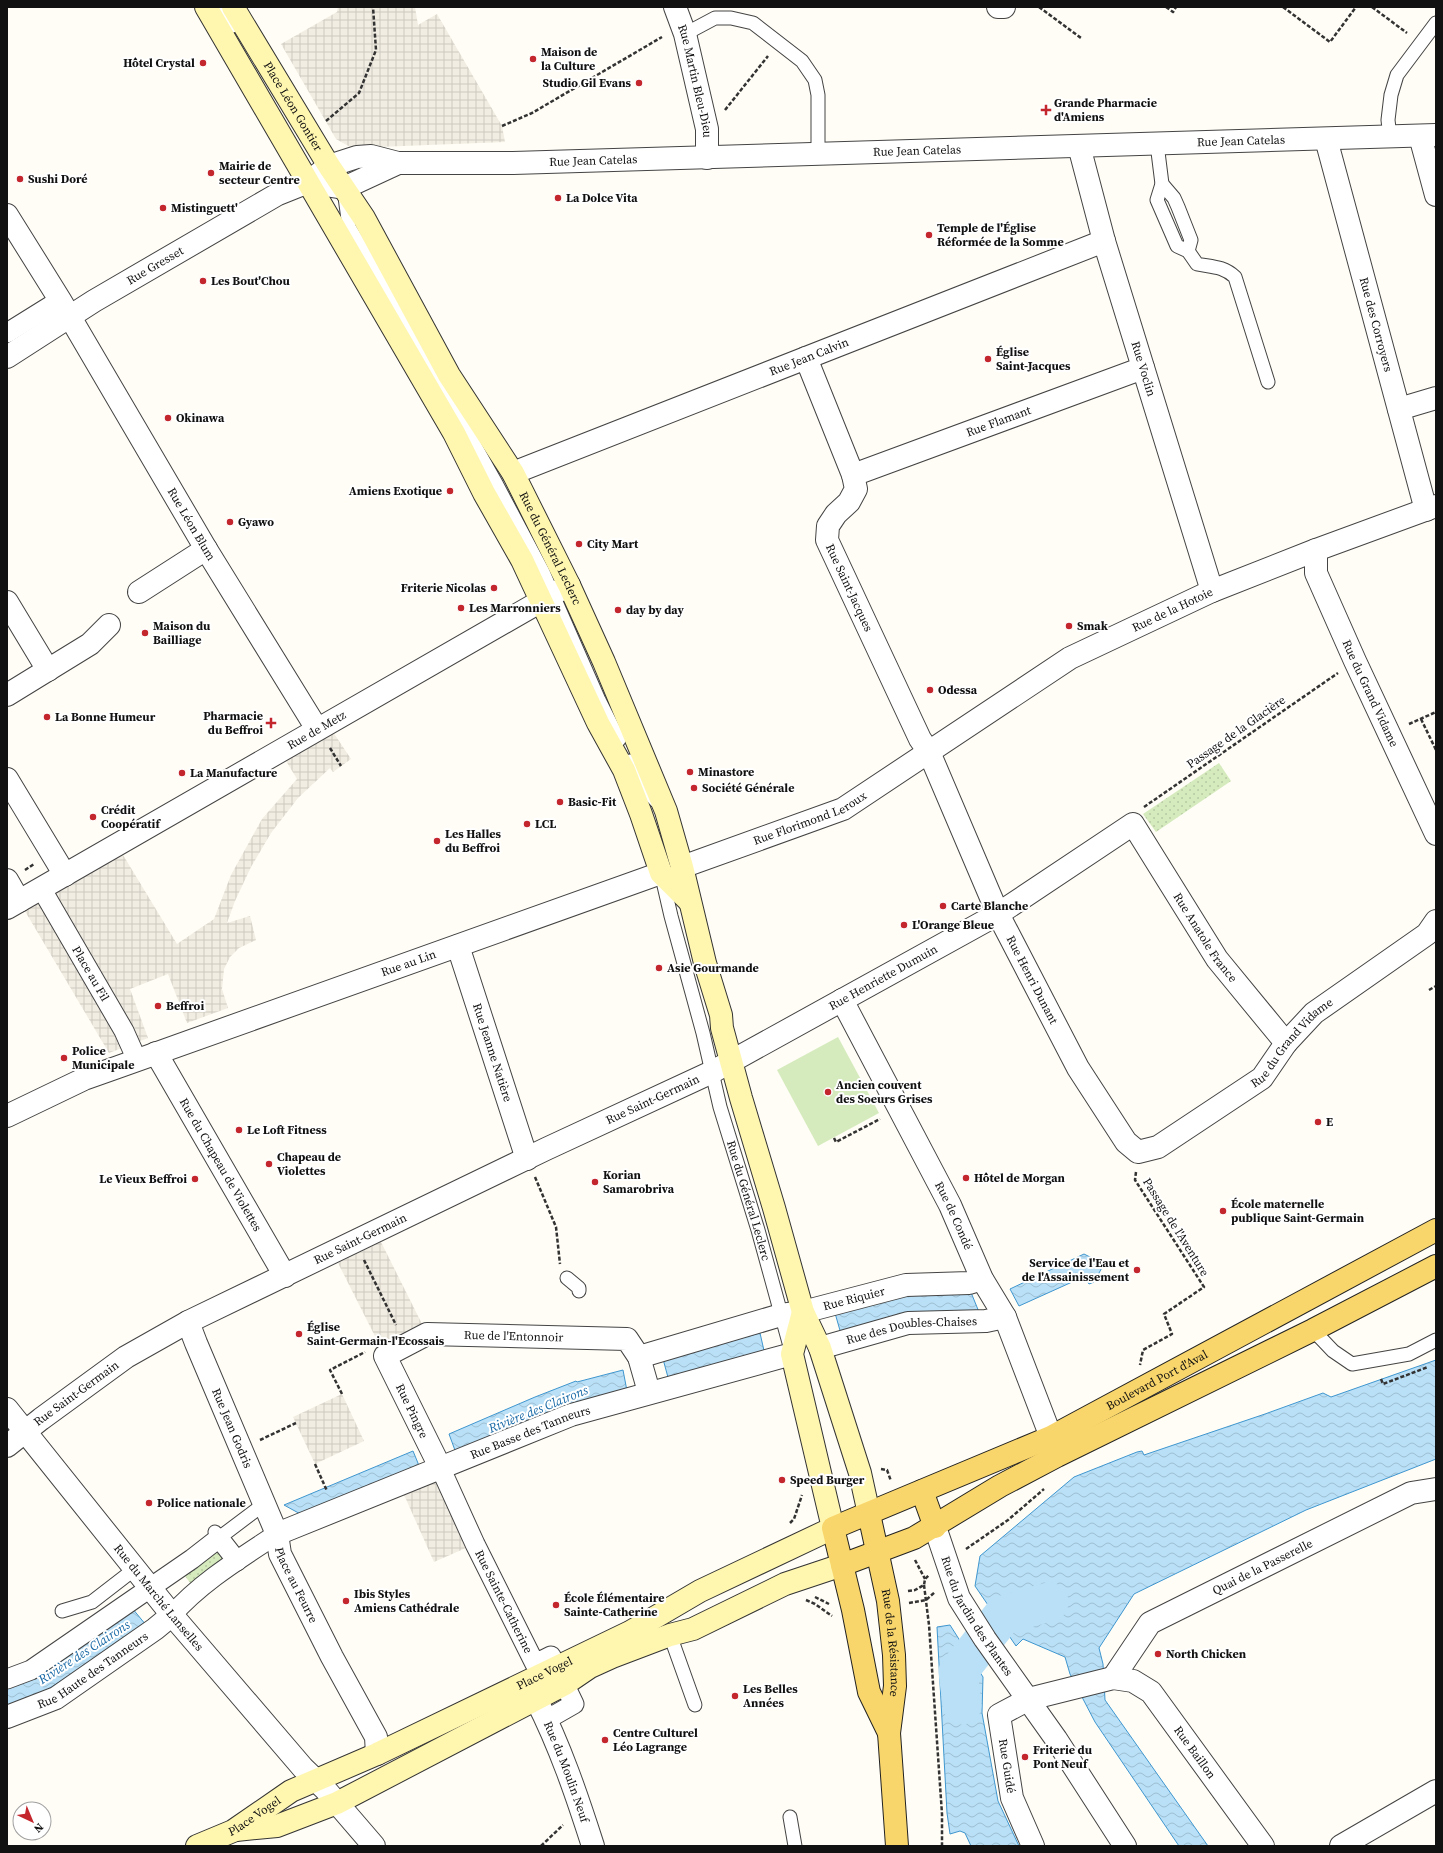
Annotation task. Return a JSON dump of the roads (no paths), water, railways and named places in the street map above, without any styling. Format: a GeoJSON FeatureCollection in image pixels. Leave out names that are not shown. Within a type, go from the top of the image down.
{"type":"FeatureCollection","features":[{"type":"Feature","properties":{"kind":"main road","name":"Place Léon Gontier"},"geometry":{"type":"LineString","coordinates":[[206,7],[339,234]]}},
{"type":"Feature","properties":{"kind":"main road","name":"Place Léon Gontier"},"geometry":{"type":"LineString","coordinates":[[234,7],[329,166],[364,218]]}},
{"type":"Feature","properties":{"kind":"main road","name":"Rue du Général Leclerc"},"geometry":{"type":"LineString","coordinates":[[364,218],[449,376],[513,474],[598,723],[624,770],[661,873],[689,901]]}},
{"type":"Feature","properties":{"kind":"main road","name":"Rue du Général Leclerc"},"geometry":{"type":"LineString","coordinates":[[339,234],[454,433],[484,493],[522,560],[554,593],[604,662],[666,811],[682,867],[705,963],[721,1015],[741,1098],[796,1281],[803,1312],[820,1348],[860,1473],[869,1514]]}},
{"type":"Feature","properties":{"kind":"main road"},"geometry":{"type":"LineString","coordinates":[[661,873],[682,867]]}},
{"type":"Feature","properties":{"kind":"main road","name":"Boulevard Port d'Aval"},"geometry":{"type":"LineString","coordinates":[[834,1528],[1051,1437],[1434,1227]]}},
{"type":"Feature","properties":{"kind":"main road","name":"Boulevard Port d'Aval"},"geometry":{"type":"LineString","coordinates":[[842,1565],[914,1538],[935,1527],[1000,1486],[1056,1456],[1313,1330],[1436,1266]]}},
{"type":"Feature","properties":{"kind":"main road"},"geometry":{"type":"LineString","coordinates":[[803,1312],[792,1354],[820,1348]]}},
{"type":"Feature","properties":{"kind":"main road","name":"Rue du Général Leclerc"},"geometry":{"type":"LineString","coordinates":[[792,1354],[834,1528]]}},
{"type":"Feature","properties":{"kind":"main road"},"geometry":{"type":"LineString","coordinates":[[922,1492],[935,1527]]}},
{"type":"Feature","properties":{"kind":"main road","name":"Rue de la Résistance"},"geometry":{"type":"LineString","coordinates":[[869,1514],[888,1601],[894,1655],[895,1686],[889,1733],[897,1846]]}},
{"type":"Feature","properties":{"kind":"main road","name":"Rue de la Résistance"},"geometry":{"type":"LineString","coordinates":[[834,1528],[852,1604],[869,1692],[889,1733]]}},
{"type":"Feature","properties":{"kind":"main road","name":"Place Vogel"},"geometry":{"type":"LineString","coordinates":[[232,1831],[277,1826],[337,1802],[536,1699],[560,1676],[630,1632],[700,1591],[834,1528]]}},
{"type":"Feature","properties":{"kind":"main road","name":"Place Vogel"},"geometry":{"type":"LineString","coordinates":[[232,1831],[291,1791],[316,1780],[560,1676],[590,1667],[670,1635],[694,1629],[785,1584],[842,1565]]}},
{"type":"Feature","properties":{"kind":"main road"},"geometry":{"type":"LineString","coordinates":[[197,1846],[232,1831]]}},
{"type":"Feature","properties":{"kind":"street"},"geometry":{"type":"LineString","coordinates":[[998,7],[1004,7]]}},
{"type":"Feature","properties":{"kind":"street","name":"Rue Martin Bleu-Dieu"},"geometry":{"type":"LineString","coordinates":[[680,22],[707,129],[707,158]]}},
{"type":"Feature","properties":{"kind":"street"},"geometry":{"type":"LineString","coordinates":[[1428,136],[1436,195]]}},
{"type":"Feature","properties":{"kind":"street","name":"Rue Jean Catelas"},"geometry":{"type":"LineString","coordinates":[[398,163],[513,163],[707,158],[1428,136]]}},
{"type":"Feature","properties":{"kind":"street","name":"Rue des Corroyers"},"geometry":{"type":"LineString","coordinates":[[1326,139],[1399,409],[1431,508]]}},
{"type":"Feature","properties":{"kind":"street","name":"Rue Voclin"},"geometry":{"type":"LineString","coordinates":[[1079,146],[1104,241],[1212,590]]}},
{"type":"Feature","properties":{"kind":"street"},"geometry":{"type":"LineString","coordinates":[[329,166],[357,157],[371,156],[398,163]]}},
{"type":"Feature","properties":{"kind":"street"},"geometry":{"type":"LineString","coordinates":[[308,182],[344,188],[398,163]]}},
{"type":"Feature","properties":{"kind":"street","name":"Rue Gresset"},"geometry":{"type":"LineString","coordinates":[[7,333],[64,308],[271,198],[308,182],[329,166]]}},
{"type":"Feature","properties":{"kind":"street","name":"Rue Léon Blum"},"geometry":{"type":"LineString","coordinates":[[7,215],[64,308],[206,549],[317,729]]}},
{"type":"Feature","properties":{"kind":"street","name":"Rue Jean Calvin"},"geometry":{"type":"LineString","coordinates":[[513,474],[1104,241]]}},
{"type":"Feature","properties":{"kind":"street","name":"Rue Gresset"},"geometry":{"type":"LineString","coordinates":[[7,356],[64,308]]}},
{"type":"Feature","properties":{"kind":"street","name":"Rue Saint-Jacques"},"geometry":{"type":"LineString","coordinates":[[806,358],[853,475],[856,489],[849,502],[836,514],[828,526],[827,540],[920,739],[929,752]]}},
{"type":"Feature","properties":{"kind":"street","name":"Rue Flamant"},"geometry":{"type":"LineString","coordinates":[[853,475],[1143,368]]}},
{"type":"Feature","properties":{"kind":"street"},"geometry":{"type":"LineString","coordinates":[[1399,409],[1436,398]]}},
{"type":"Feature","properties":{"kind":"street","name":"Rue de la Hotoie"},"geometry":{"type":"LineString","coordinates":[[929,752],[1070,658],[1212,590],[1431,508]]}},
{"type":"Feature","properties":{"kind":"street"},"geometry":{"type":"LineString","coordinates":[[139,592],[206,549]]}},
{"type":"Feature","properties":{"kind":"street","name":"Rue du Grand Vidame"},"geometry":{"type":"LineString","coordinates":[[1316,550],[1316,572],[1355,662],[1436,834]]}},
{"type":"Feature","properties":{"kind":"street","name":"Rue de Metz"},"geometry":{"type":"LineString","coordinates":[[13,905],[554,593]]}},
{"type":"Feature","properties":{"kind":"street"},"geometry":{"type":"LineString","coordinates":[[7,602],[48,670]]}},
{"type":"Feature","properties":{"kind":"street"},"geometry":{"type":"LineString","coordinates":[[7,695],[90,644],[108,625]]}},
{"type":"Feature","properties":{"kind":"street","name":"Rue Florimond Leroux"},"geometry":{"type":"LineString","coordinates":[[682,867],[843,809],[929,752]]}},
{"type":"Feature","properties":{"kind":"street","name":"Rue Henri Dunant"},"geometry":{"type":"LineString","coordinates":[[929,752],[998,914],[1078,1068],[1126,1142],[1138,1152]]}},
{"type":"Feature","properties":{"kind":"street"},"geometry":{"type":"LineString","coordinates":[[7,779],[64,875]]}},
{"type":"Feature","properties":{"kind":"street","name":"Rue Henriette Dumuin"},"geometry":{"type":"LineString","coordinates":[[712,1072],[998,914],[1133,824]]}},
{"type":"Feature","properties":{"kind":"street","name":"Rue Anatole France"},"geometry":{"type":"LineString","coordinates":[[1133,824],[1217,959],[1286,1043]]}},
{"type":"Feature","properties":{"kind":"street","name":"Rue au Lin"},"geometry":{"type":"LineString","coordinates":[[7,1116],[84,1079],[661,873]]}},
{"type":"Feature","properties":{"kind":"street"},"geometry":{"type":"LineString","coordinates":[[7,880],[13,905]]}},
{"type":"Feature","properties":{"kind":"street","name":"Place au Fil"},"geometry":{"type":"LineString","coordinates":[[41,888],[124,1031],[146,1056]]}},
{"type":"Feature","properties":{"kind":"street","name":"Rue du Grand Vidame"},"geometry":{"type":"LineString","coordinates":[[1138,1152],[1158,1147],[1262,1078],[1286,1043],[1314,1013],[1427,934],[1436,920]]}},
{"type":"Feature","properties":{"kind":"street","name":"Rue Jeanne Natière"},"geometry":{"type":"LineString","coordinates":[[458,946],[527,1159]]}},
{"type":"Feature","properties":{"kind":"street","name":"Rue de Condé"},"geometry":{"type":"LineString","coordinates":[[842,1000],[950,1205],[982,1279],[1007,1322],[1051,1437]]}},
{"type":"Feature","properties":{"kind":"street","name":"Rue du Chapeau de Violettes"},"geometry":{"type":"LineString","coordinates":[[146,1056],[285,1276]]}},
{"type":"Feature","properties":{"kind":"street","name":"Rue Saint-Germain"},"geometry":{"type":"LineString","coordinates":[[7,1446],[24,1431],[126,1357],[188,1322],[712,1072]]}},
{"type":"Feature","properties":{"kind":"street","name":"Rue Riquier"},"geometry":{"type":"LineString","coordinates":[[781,1315],[803,1312],[906,1285],[969,1283],[982,1279]]}},
{"type":"Feature","properties":{"kind":"street"},"geometry":{"type":"LineString","coordinates":[[649,1392],[639,1357],[781,1315]]}},
{"type":"Feature","properties":{"kind":"street","name":"Rue des Doubles-Chaises"},"geometry":{"type":"LineString","coordinates":[[820,1348],[908,1323],[986,1321],[1007,1322]]}},
{"type":"Feature","properties":{"kind":"street","name":"Rue Jean Godris"},"geometry":{"type":"LineString","coordinates":[[188,1322],[277,1534]]}},
{"type":"Feature","properties":{"kind":"street","name":"Rue de l'Entonnoir"},"geometry":{"type":"LineString","coordinates":[[377,1353],[406,1345],[427,1334],[580,1331],[627,1339],[639,1357]]}},
{"type":"Feature","properties":{"kind":"street","name":"Rue Pingre"},"geometry":{"type":"LineString","coordinates":[[377,1353],[440,1467]]}},
{"type":"Feature","properties":{"kind":"street","name":"Rue Basse des Tanneurs"},"geometry":{"type":"LineString","coordinates":[[277,1534],[571,1415],[649,1392],[792,1354]]}},
{"type":"Feature","properties":{"kind":"street","name":"Rue du Marché Lanselles"},"geometry":{"type":"LineString","coordinates":[[7,1410],[136,1568],[172,1615],[303,1768],[337,1802],[374,1846]]}},
{"type":"Feature","properties":{"kind":"street","name":"Rue Sainte-Catherine"},"geometry":{"type":"LineString","coordinates":[[440,1467],[475,1544],[535,1664],[551,1656],[560,1676]]}},
{"type":"Feature","properties":{"kind":"street","name":"Quai de la Passerelle"},"geometry":{"type":"LineString","coordinates":[[1113,1678],[1150,1623],[1411,1493],[1436,1489]]}},
{"type":"Feature","properties":{"kind":"street","name":"Rue du Jardin des Plantes"},"geometry":{"type":"LineString","coordinates":[[935,1527],[959,1598],[1029,1699],[1125,1846]]}},
{"type":"Feature","properties":{"kind":"street","name":"Place au Feurre"},"geometry":{"type":"LineString","coordinates":[[172,1615],[187,1598],[277,1534],[280,1554],[332,1657],[376,1737],[377,1754]]}},
{"type":"Feature","properties":{"kind":"street"},"geometry":{"type":"LineString","coordinates":[[7,1679],[31,1670],[151,1588],[217,1535],[237,1561]]}},
{"type":"Feature","properties":{"kind":"street","name":"Rue Haute des Tanneurs"},"geometry":{"type":"LineString","coordinates":[[7,1717],[56,1698],[155,1629],[172,1615]]}},
{"type":"Feature","properties":{"kind":"street"},"geometry":{"type":"LineString","coordinates":[[546,1720],[574,1704],[560,1676]]}},
{"type":"Feature","properties":{"kind":"street"},"geometry":{"type":"LineString","coordinates":[[1029,1699],[1113,1678]]}},
{"type":"Feature","properties":{"kind":"street","name":"Rue Baillon"},"geometry":{"type":"LineString","coordinates":[[1113,1678],[1133,1681],[1151,1692],[1263,1846]]}},
{"type":"Feature","properties":{"kind":"street","name":"Rue du Moulin Neuf"},"geometry":{"type":"LineString","coordinates":[[536,1699],[546,1720],[581,1809],[593,1846]]}},
{"type":"Feature","properties":{"kind":"street","name":"Rue Guidé"},"geometry":{"type":"LineString","coordinates":[[1029,1699],[999,1715],[1012,1798],[1033,1846]]}},
{"type":"Feature","properties":{"kind":"street"},"geometry":{"type":"LineString","coordinates":[[1341,1846],[1436,1791]]}},
{"type":"Feature","properties":{"kind":"lane"},"geometry":{"type":"LineString","coordinates":[[221,7],[232,27],[257,46]]}},
{"type":"Feature","properties":{"kind":"lane"},"geometry":{"type":"LineString","coordinates":[[680,22],[715,18],[731,18],[753,23],[802,61],[815,80],[818,95],[818,154]]}},
{"type":"Feature","properties":{"kind":"lane"},"geometry":{"type":"LineString","coordinates":[[1390,137],[1388,120],[1391,95],[1397,75],[1436,23]]}},
{"type":"Feature","properties":{"kind":"lane"},"geometry":{"type":"LineString","coordinates":[[1157,144],[1162,184],[1157,200],[1177,246],[1188,251],[1197,264],[1215,266],[1228,270],[1234,277],[1268,382]]}},
{"type":"Feature","properties":{"kind":"lane"},"geometry":{"type":"LineString","coordinates":[[344,188],[349,226],[400,312],[497,485],[554,593]]}},
{"type":"Feature","properties":{"kind":"lane","name":"Rue du Général Leclerc"},"geometry":{"type":"LineString","coordinates":[[661,873],[671,916],[703,1033],[720,1106],[758,1230],[792,1354]]}},
{"type":"Feature","properties":{"kind":"lane"},"geometry":{"type":"LineString","coordinates":[[567,1278],[579,1288],[579,1291]]}},
{"type":"Feature","properties":{"kind":"lane"},"geometry":{"type":"LineString","coordinates":[[1313,1330],[1333,1351],[1352,1364],[1409,1354],[1436,1340]]}},
{"type":"Feature","properties":{"kind":"lane"},"geometry":{"type":"LineString","coordinates":[[217,1535],[264,1504]]}},
{"type":"Feature","properties":{"kind":"lane"},"geometry":{"type":"LineString","coordinates":[[62,1610],[92,1602],[136,1568]]}},
{"type":"Feature","properties":{"kind":"lane"},"geometry":{"type":"LineString","coordinates":[[670,1635],[695,1705]]}},
{"type":"Feature","properties":{"kind":"lane"},"geometry":{"type":"LineString","coordinates":[[790,1817],[795,1846]]}},
{"type":"Feature","properties":{"kind":"water"},"geometry":{"type":"Polygon","coordinates":[[[1084,1254],[1104,1264],[1094,1282],[1089,1284],[1085,1278],[1081,1278],[1019,1306],[1010,1289],[1084,1254]]]}},
{"type":"Feature","properties":{"kind":"water"},"geometry":{"type":"Polygon","coordinates":[[[970,1290],[979,1312],[841,1334],[835,1313],[903,1294],[970,1290]]]}},
{"type":"Feature","properties":{"kind":"water"},"geometry":{"type":"Polygon","coordinates":[[[760,1333],[765,1355],[669,1381],[663,1359],[760,1333]]]}},
{"type":"Feature","properties":{"kind":"water"},"geometry":{"type":"Polygon","coordinates":[[[1436,1360],[1436,1459],[1306,1510],[1134,1594],[1099,1648],[1103,1664],[1105,1700],[1208,1846],[1179,1846],[1095,1722],[1070,1674],[1065,1657],[1023,1639],[1016,1646],[975,1586],[980,1556],[1074,1477],[1137,1452],[1142,1451],[1144,1455],[1323,1393],[1331,1397],[1436,1360]]]}},
{"type":"Feature","properties":{"kind":"water","name":"Rivière des Clairons"},"geometry":{"type":"Polygon","coordinates":[[[623,1370],[627,1391],[456,1453],[449,1434],[576,1381],[577,1382],[623,1370]]]}},
{"type":"Feature","properties":{"kind":"water"},"geometry":{"type":"Polygon","coordinates":[[[413,1451],[420,1468],[304,1516],[284,1505],[413,1451]]]}},
{"type":"Feature","properties":{"kind":"water","name":"Rivière des Clairons"},"geometry":{"type":"Polygon","coordinates":[[[132,1608],[146,1625],[44,1692],[7,1708],[7,1684],[132,1608]]]}},
{"type":"Feature","properties":{"kind":"water"},"geometry":{"type":"Polygon","coordinates":[[[950,1625],[983,1677],[982,1713],[998,1801],[1019,1846],[971,1846],[965,1833],[960,1831],[950,1834],[947,1813],[937,1627],[950,1625]]]}},
{"type":"Feature","properties":{"kind":"waterway"},"geometry":{"type":"LineString","coordinates":[[962,1705],[958,1672],[1003,1615],[1049,1602]]}},
{"type":"Feature","properties":{"kind":"place","name":"Maison de la Culture"},"geometry":{"type":"Point","coordinates":[533,59]}},
{"type":"Feature","properties":{"kind":"place","name":"Hôtel Crystal"},"geometry":{"type":"Point","coordinates":[203,63]}},
{"type":"Feature","properties":{"kind":"place","name":"Studio Gil Evans"},"geometry":{"type":"Point","coordinates":[639,83]}},
{"type":"Feature","properties":{"kind":"place","name":"Grande Pharmacie d'Amiens"},"geometry":{"type":"Point","coordinates":[1046,110]}},
{"type":"Feature","properties":{"kind":"place","name":"Mairie de secteur Centre"},"geometry":{"type":"Point","coordinates":[211,173]}},
{"type":"Feature","properties":{"kind":"place","name":"Sushi Doré"},"geometry":{"type":"Point","coordinates":[20,179]}},
{"type":"Feature","properties":{"kind":"place","name":"La Dolce Vita"},"geometry":{"type":"Point","coordinates":[558,198]}},
{"type":"Feature","properties":{"kind":"place","name":"Mistinguett'"},"geometry":{"type":"Point","coordinates":[163,208]}},
{"type":"Feature","properties":{"kind":"place","name":"Temple de l'Église Réformée de la Somme"},"geometry":{"type":"Point","coordinates":[929,235]}},
{"type":"Feature","properties":{"kind":"place","name":"Les Bout'Chou"},"geometry":{"type":"Point","coordinates":[203,281]}},
{"type":"Feature","properties":{"kind":"place","name":"Église Saint-Jacques"},"geometry":{"type":"Point","coordinates":[988,359]}},
{"type":"Feature","properties":{"kind":"place","name":"Okinawa"},"geometry":{"type":"Point","coordinates":[168,418]}},
{"type":"Feature","properties":{"kind":"place","name":"Amiens Exotique"},"geometry":{"type":"Point","coordinates":[450,491]}},
{"type":"Feature","properties":{"kind":"place","name":"Gyawo"},"geometry":{"type":"Point","coordinates":[230,522]}},
{"type":"Feature","properties":{"kind":"place","name":"City Mart"},"geometry":{"type":"Point","coordinates":[579,544]}},
{"type":"Feature","properties":{"kind":"place","name":"Friterie Nicolas"},"geometry":{"type":"Point","coordinates":[494,588]}},
{"type":"Feature","properties":{"kind":"place","name":"Les Marronniers"},"geometry":{"type":"Point","coordinates":[461,608]}},
{"type":"Feature","properties":{"kind":"place","name":"day by day"},"geometry":{"type":"Point","coordinates":[618,610]}},
{"type":"Feature","properties":{"kind":"place","name":"Smak"},"geometry":{"type":"Point","coordinates":[1069,626]}},
{"type":"Feature","properties":{"kind":"place","name":"Maison du Bailliage"},"geometry":{"type":"Point","coordinates":[145,633]}},
{"type":"Feature","properties":{"kind":"place","name":"Odessa"},"geometry":{"type":"Point","coordinates":[930,690]}},
{"type":"Feature","properties":{"kind":"place","name":"La Bonne Humeur"},"geometry":{"type":"Point","coordinates":[47,717]}},
{"type":"Feature","properties":{"kind":"place","name":"Pharmacie du Beffroi"},"geometry":{"type":"Point","coordinates":[271,723]}},
{"type":"Feature","properties":{"kind":"place","name":"Minastore"},"geometry":{"type":"Point","coordinates":[690,772]}},
{"type":"Feature","properties":{"kind":"place","name":"La Manufacture"},"geometry":{"type":"Point","coordinates":[182,773]}},
{"type":"Feature","properties":{"kind":"place","name":"Société Générale"},"geometry":{"type":"Point","coordinates":[694,788]}},
{"type":"Feature","properties":{"kind":"place","name":"Basic-Fit"},"geometry":{"type":"Point","coordinates":[560,802]}},
{"type":"Feature","properties":{"kind":"place","name":"Crédit Coopératif"},"geometry":{"type":"Point","coordinates":[93,817]}},
{"type":"Feature","properties":{"kind":"place","name":"LCL"},"geometry":{"type":"Point","coordinates":[527,824]}},
{"type":"Feature","properties":{"kind":"place","name":"Les Halles du Beffroi"},"geometry":{"type":"Point","coordinates":[437,841]}},
{"type":"Feature","properties":{"kind":"place","name":"Carte Blanche"},"geometry":{"type":"Point","coordinates":[943,906]}},
{"type":"Feature","properties":{"kind":"place","name":"L'Orange Bleue"},"geometry":{"type":"Point","coordinates":[904,925]}},
{"type":"Feature","properties":{"kind":"place","name":"Asie Gourmande"},"geometry":{"type":"Point","coordinates":[659,968]}},
{"type":"Feature","properties":{"kind":"place","name":"Beffroi"},"geometry":{"type":"Point","coordinates":[158,1006]}},
{"type":"Feature","properties":{"kind":"place","name":"Police Municipale"},"geometry":{"type":"Point","coordinates":[64,1058]}},
{"type":"Feature","properties":{"kind":"place","name":"Ancien couvent des Soeurs Grises"},"geometry":{"type":"Point","coordinates":[828,1092]}},
{"type":"Feature","properties":{"kind":"place","name":"E"},"geometry":{"type":"Point","coordinates":[1318,1122]}},
{"type":"Feature","properties":{"kind":"place","name":"Le Loft Fitness"},"geometry":{"type":"Point","coordinates":[239,1130]}},
{"type":"Feature","properties":{"kind":"place","name":"Chapeau de Violettes"},"geometry":{"type":"Point","coordinates":[269,1164]}},
{"type":"Feature","properties":{"kind":"place","name":"Hôtel de Morgan"},"geometry":{"type":"Point","coordinates":[966,1178]}},
{"type":"Feature","properties":{"kind":"place","name":"Le Vieux Beffroi"},"geometry":{"type":"Point","coordinates":[195,1179]}},
{"type":"Feature","properties":{"kind":"place","name":"Korian Samarobriva"},"geometry":{"type":"Point","coordinates":[595,1182]}},
{"type":"Feature","properties":{"kind":"place","name":"École maternelle publique Saint-Germain"},"geometry":{"type":"Point","coordinates":[1223,1211]}},
{"type":"Feature","properties":{"kind":"place","name":"Service de l'Eau et de l'Assainissement"},"geometry":{"type":"Point","coordinates":[1137,1270]}},
{"type":"Feature","properties":{"kind":"place","name":"Église Saint-Germain-l'Ecossais"},"geometry":{"type":"Point","coordinates":[299,1334]}},
{"type":"Feature","properties":{"kind":"place","name":"Speed Burger"},"geometry":{"type":"Point","coordinates":[782,1480]}},
{"type":"Feature","properties":{"kind":"place","name":"Police nationale"},"geometry":{"type":"Point","coordinates":[149,1503]}},
{"type":"Feature","properties":{"kind":"place","name":"Ibis Styles Amiens Cathédrale"},"geometry":{"type":"Point","coordinates":[346,1601]}},
{"type":"Feature","properties":{"kind":"place","name":"École Élémentaire Sainte-Catherine"},"geometry":{"type":"Point","coordinates":[556,1605]}},
{"type":"Feature","properties":{"kind":"place","name":"North Chicken"},"geometry":{"type":"Point","coordinates":[1158,1654]}},
{"type":"Feature","properties":{"kind":"place","name":"Les Belles Années"},"geometry":{"type":"Point","coordinates":[735,1696]}},
{"type":"Feature","properties":{"kind":"place","name":"Centre Culturel Léo Lagrange"},"geometry":{"type":"Point","coordinates":[605,1740]}},
{"type":"Feature","properties":{"kind":"place","name":"Friterie du Pont Neuf"},"geometry":{"type":"Point","coordinates":[1025,1757]}}]}
